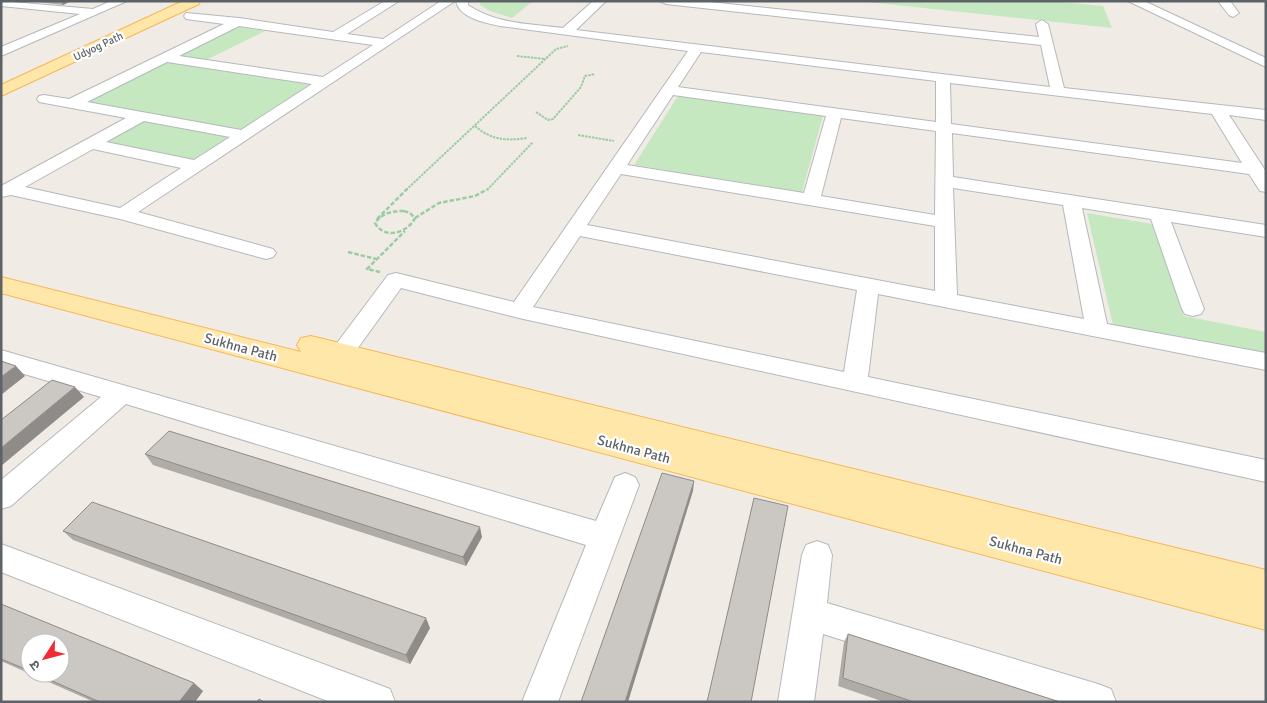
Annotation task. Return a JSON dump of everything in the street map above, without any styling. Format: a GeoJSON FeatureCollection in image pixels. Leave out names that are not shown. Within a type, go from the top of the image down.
{"type":"FeatureCollection","features":[{"type":"Feature","properties":{"kind":"main road","name":"Udyog Path"},"geometry":{"type":"LineString","coordinates":[[1,84],[182,1]]}},
{"type":"Feature","properties":{"kind":"main road","name":"Udyog Path"},"geometry":{"type":"LineString","coordinates":[[1,92],[192,8]]}},
{"type":"Feature","properties":{"kind":"main road","name":"Sukhna Path"},"geometry":{"type":"LineString","coordinates":[[1,267],[1266,586]]}},
{"type":"Feature","properties":{"kind":"main road","name":"Sukhna Path"},"geometry":{"type":"LineString","coordinates":[[1,285],[1266,612]]}},
{"type":"Feature","properties":{"kind":"street"},"geometry":{"type":"LineString","coordinates":[[1,52],[121,1]]}},
{"type":"Feature","properties":{"kind":"street"},"geometry":{"type":"LineString","coordinates":[[123,214],[450,1]]}},
{"type":"Feature","properties":{"kind":"street"},"geometry":{"type":"LineString","coordinates":[[462,1],[462,6],[472,14],[492,21],[524,27]]}},
{"type":"Feature","properties":{"kind":"street"},"geometry":{"type":"LineString","coordinates":[[566,32],[600,1]]}},
{"type":"Feature","properties":{"kind":"street"},"geometry":{"type":"LineString","coordinates":[[666,1],[732,5],[1046,42]]}},
{"type":"Feature","properties":{"kind":"street"},"geometry":{"type":"LineString","coordinates":[[1134,1],[1266,63]]}},
{"type":"Feature","properties":{"kind":"street"},"geometry":{"type":"LineString","coordinates":[[1146,1],[1266,56]]}},
{"type":"Feature","properties":{"kind":"street"},"geometry":{"type":"LineString","coordinates":[[1224,1],[1233,13]]}},
{"type":"Feature","properties":{"kind":"street"},"geometry":{"type":"LineString","coordinates":[[335,36],[387,2]]}},
{"type":"Feature","properties":{"kind":"street"},"geometry":{"type":"LineString","coordinates":[[1,3],[94,13]]}},
{"type":"Feature","properties":{"kind":"street"},"geometry":{"type":"LineString","coordinates":[[192,8],[239,22],[386,43]]}},
{"type":"Feature","properties":{"kind":"street"},"geometry":{"type":"LineString","coordinates":[[428,16],[1058,92],[1266,115]]}},
{"type":"Feature","properties":{"kind":"street"},"geometry":{"type":"LineString","coordinates":[[71,104],[239,22]]}},
{"type":"Feature","properties":{"kind":"street"},"geometry":{"type":"LineString","coordinates":[[1042,24],[1058,92]]}},
{"type":"Feature","properties":{"kind":"street"},"geometry":{"type":"LineString","coordinates":[[1,43],[17,45]]}},
{"type":"Feature","properties":{"kind":"street"},"geometry":{"type":"LineString","coordinates":[[519,311],[698,48]]}},
{"type":"Feature","properties":{"kind":"street"},"geometry":{"type":"LineString","coordinates":[[165,58],[326,82]]}},
{"type":"Feature","properties":{"kind":"street"},"geometry":{"type":"LineString","coordinates":[[943,78],[946,300]]}},
{"type":"Feature","properties":{"kind":"street"},"geometry":{"type":"LineString","coordinates":[[669,90],[1256,170]]}},
{"type":"Feature","properties":{"kind":"street"},"geometry":{"type":"LineString","coordinates":[[44,99],[245,135]]}},
{"type":"Feature","properties":{"kind":"street"},"geometry":{"type":"LineString","coordinates":[[1217,109],[1266,187]]}},
{"type":"Feature","properties":{"kind":"street"},"geometry":{"type":"LineString","coordinates":[[811,200],[835,113]]}},
{"type":"Feature","properties":{"kind":"street"},"geometry":{"type":"LineString","coordinates":[[6,191],[142,116]]}},
{"type":"Feature","properties":{"kind":"street"},"geometry":{"type":"LineString","coordinates":[[91,144],[196,166]]}},
{"type":"Feature","properties":{"kind":"street"},"geometry":{"type":"LineString","coordinates":[[616,168],[945,222]]}},
{"type":"Feature","properties":{"kind":"street"},"geometry":{"type":"LineString","coordinates":[[944,181],[1266,231]]}},
{"type":"Feature","properties":{"kind":"street"},"geometry":{"type":"LineString","coordinates":[[6,191],[123,214],[266,253]]}},
{"type":"Feature","properties":{"kind":"street"},"geometry":{"type":"LineString","coordinates":[[1071,201],[1097,329]]}},
{"type":"Feature","properties":{"kind":"street"},"geometry":{"type":"LineString","coordinates":[[1159,214],[1193,309]]}},
{"type":"Feature","properties":{"kind":"street"},"geometry":{"type":"LineString","coordinates":[[575,229],[1266,362]]}},
{"type":"Feature","properties":{"kind":"street"},"geometry":{"type":"LineString","coordinates":[[342,353],[396,280],[519,311],[1266,471]]}},
{"type":"Feature","properties":{"kind":"street"},"geometry":{"type":"LineString","coordinates":[[855,383],[868,285]]}},
{"type":"Feature","properties":{"kind":"street"},"geometry":{"type":"LineString","coordinates":[[1,358],[605,537]]}},
{"type":"Feature","properties":{"kind":"street"},"geometry":{"type":"LineString","coordinates":[[1,497],[121,394]]}},
{"type":"Feature","properties":{"kind":"street"},"geometry":{"type":"LineString","coordinates":[[540,702],[625,485]]}},
{"type":"Feature","properties":{"kind":"street"},"geometry":{"type":"LineString","coordinates":[[796,702],[817,555]]}},
{"type":"Feature","properties":{"kind":"street"},"geometry":{"type":"LineString","coordinates":[[1,558],[378,702]]}},
{"type":"Feature","properties":{"kind":"street"},"geometry":{"type":"LineString","coordinates":[[808,613],[1098,702]]}},
{"type":"Feature","properties":{"kind":"path"},"geometry":{"type":"LineString","coordinates":[[408,228],[396,232],[383,232],[376,226],[377,219],[381,213],[556,49],[576,45]]}},
{"type":"Feature","properties":{"kind":"path"},"geometry":{"type":"LineString","coordinates":[[517,56],[545,59]]}},
{"type":"Feature","properties":{"kind":"path"},"geometry":{"type":"LineString","coordinates":[[536,112],[548,120],[553,119],[581,87],[585,76],[595,74]]}},
{"type":"Feature","properties":{"kind":"path"},"geometry":{"type":"LineString","coordinates":[[475,126],[489,138],[502,140],[527,138]]}},
{"type":"Feature","properties":{"kind":"path"},"geometry":{"type":"LineString","coordinates":[[578,135],[632,144]]}},
{"type":"Feature","properties":{"kind":"path"},"geometry":{"type":"LineString","coordinates":[[396,280],[367,268],[377,260],[426,208],[442,202],[476,196],[486,191],[533,142]]}},
{"type":"Feature","properties":{"kind":"path"},"geometry":{"type":"LineString","coordinates":[[377,219],[386,213],[398,211],[410,212],[415,218]]}},
{"type":"Feature","properties":{"kind":"path"},"geometry":{"type":"LineString","coordinates":[[348,252],[377,260]]}},
{"type":"Feature","properties":{"kind":"green space"},"geometry":{"type":"Polygon","coordinates":[[[480,1],[533,1],[512,18],[490,11],[480,5],[480,1]]]}},
{"type":"Feature","properties":{"kind":"green space"},"geometry":{"type":"Polygon","coordinates":[[[858,1],[1050,1],[1103,6],[1112,28],[858,1]]]}},
{"type":"Feature","properties":{"kind":"green space"},"geometry":{"type":"Polygon","coordinates":[[[238,27],[265,31],[206,60],[178,56],[238,27]]]}},
{"type":"Feature","properties":{"kind":"green space"},"geometry":{"type":"Polygon","coordinates":[[[166,62],[312,85],[242,130],[85,101],[166,62]]]}},
{"type":"Feature","properties":{"kind":"green space"},"geometry":{"type":"Polygon","coordinates":[[[678,96],[823,116],[802,192],[634,165],[678,96]]]}},
{"type":"Feature","properties":{"kind":"green space"},"geometry":{"type":"Polygon","coordinates":[[[142,121],[230,137],[193,160],[103,142],[142,121]]]}},
{"type":"Feature","properties":{"kind":"green space"},"geometry":{"type":"Polygon","coordinates":[[[1087,213],[1152,224],[1184,316],[1266,332],[1266,356],[1113,325],[1087,213]]]}},
{"type":"Feature","properties":{"kind":"building"},"geometry":{"type":"Polygon","coordinates":[[[1,361],[16,366],[1,377],[1,361]]]}},
{"type":"Feature","properties":{"kind":"building"},"geometry":{"type":"Polygon","coordinates":[[[52,380],[75,387],[1,448],[1,420],[52,380]]]}},
{"type":"Feature","properties":{"kind":"building"},"geometry":{"type":"Polygon","coordinates":[[[169,431],[480,527],[463,557],[145,454],[169,431]]]}},
{"type":"Feature","properties":{"kind":"building"},"geometry":{"type":"Polygon","coordinates":[[[662,473],[694,481],[625,702],[581,702],[662,473]]]}},
{"type":"Feature","properties":{"kind":"building"},"geometry":{"type":"Polygon","coordinates":[[[754,498],[788,506],[751,702],[707,702],[754,498]]]}},
{"type":"Feature","properties":{"kind":"building"},"geometry":{"type":"Polygon","coordinates":[[[92,502],[426,618],[406,655],[63,531],[92,502]]]}},
{"type":"Feature","properties":{"kind":"building"},"geometry":{"type":"Polygon","coordinates":[[[1,604],[194,683],[179,702],[100,702],[57,683],[70,683],[70,633],[20,633],[20,667],[1,659],[1,604]]]}},
{"type":"Feature","properties":{"kind":"building"},"geometry":{"type":"Polygon","coordinates":[[[848,634],[1060,702],[914,702],[843,678],[848,634]]]}}]}
